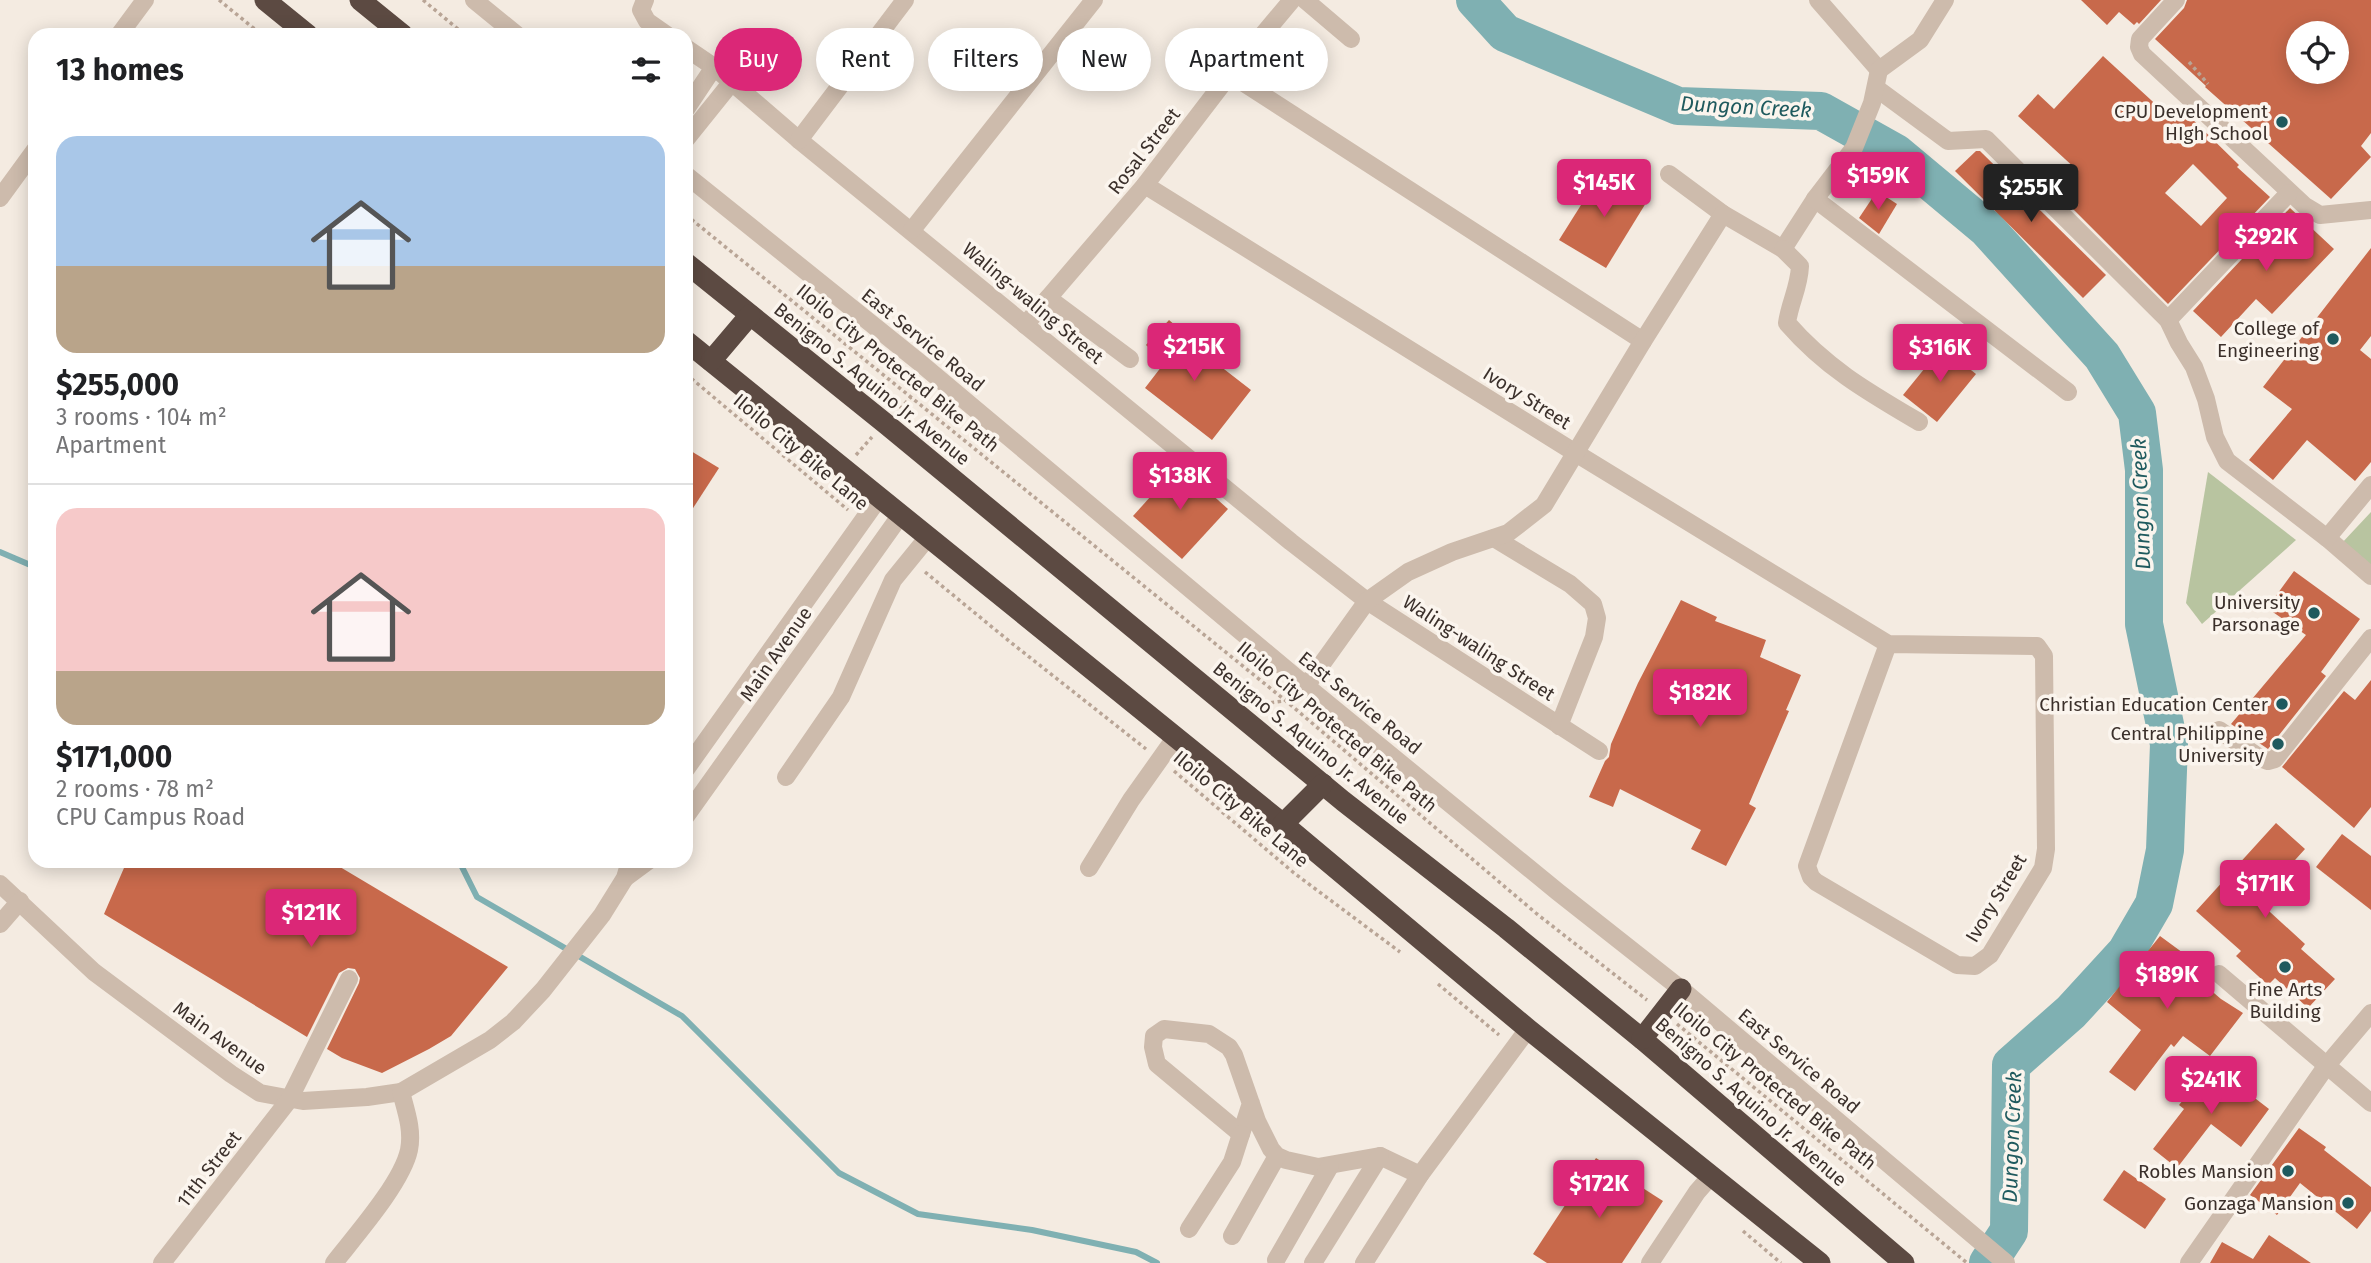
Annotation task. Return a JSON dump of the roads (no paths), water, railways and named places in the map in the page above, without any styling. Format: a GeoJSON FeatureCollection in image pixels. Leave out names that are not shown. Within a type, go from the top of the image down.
{"type":"FeatureCollection","features":[{"type":"Feature","properties":{"kind":"highway"},"geometry":{"type":"LineString","coordinates":[[265,0],[299,28]]}},
{"type":"Feature","properties":{"kind":"highway"},"geometry":{"type":"LineString","coordinates":[[360,0],[395,28]]}},
{"type":"Feature","properties":{"kind":"highway","name":"Benigno S. Aquino Jr. Avenue"},"geometry":{"type":"LineString","coordinates":[[693,268],[887,424],[1323,784],[1642,1038],[1904,1263]]}},
{"type":"Feature","properties":{"kind":"highway"},"geometry":{"type":"LineString","coordinates":[[711,361],[750,315]]}},
{"type":"Feature","properties":{"kind":"highway"},"geometry":{"type":"LineString","coordinates":[[693,347],[1283,824],[1528,1029],[1820,1263]]}},
{"type":"Feature","properties":{"kind":"highway"},"geometry":{"type":"LineString","coordinates":[[1283,824],[1323,784]]}},
{"type":"Feature","properties":{"kind":"highway"},"geometry":{"type":"LineString","coordinates":[[1642,1038],[1681,989]]}},
{"type":"Feature","properties":{"kind":"street"},"geometry":{"type":"LineString","coordinates":[[124,28],[145,0]]}},
{"type":"Feature","properties":{"kind":"street"},"geometry":{"type":"LineString","coordinates":[[474,0],[508,28]]}},
{"type":"Feature","properties":{"kind":"street"},"geometry":{"type":"LineString","coordinates":[[645,0],[641,10],[647,21],[657,28]]}},
{"type":"Feature","properties":{"kind":"street"},"geometry":{"type":"LineString","coordinates":[[799,140],[905,0]]}},
{"type":"Feature","properties":{"kind":"street"},"geometry":{"type":"LineString","coordinates":[[912,230],[1094,0]]}},
{"type":"Feature","properties":{"kind":"street","name":"Rosal Street"},"geometry":{"type":"LineString","coordinates":[[1269,28],[1292,0]]}},
{"type":"Feature","properties":{"kind":"street"},"geometry":{"type":"LineString","coordinates":[[1305,0],[1351,39]]}},
{"type":"Feature","properties":{"kind":"street"},"geometry":{"type":"LineString","coordinates":[[1818,0],[1876,87],[1948,141],[1986,139],[2168,320],[2194,367],[2206,399],[2215,438],[2227,461],[2327,538],[2371,576]]}},
{"type":"Feature","properties":{"kind":"street"},"geometry":{"type":"LineString","coordinates":[[1783,249],[1815,199],[1854,148],[1876,87],[1920,40],[1945,0]]}},
{"type":"Feature","properties":{"kind":"street"},"geometry":{"type":"LineString","coordinates":[[2176,0],[2140,39],[2142,54],[2305,206],[2320,215],[2371,210]]}},
{"type":"Feature","properties":{"kind":"street","name":"Waling-waling Street"},"geometry":{"type":"LineString","coordinates":[[693,53],[714,67]]}},
{"type":"Feature","properties":{"kind":"street"},"geometry":{"type":"LineString","coordinates":[[693,98],[714,67]]}},
{"type":"Feature","properties":{"kind":"street"},"geometry":{"type":"LineString","coordinates":[[693,130],[725,91]]}},
{"type":"Feature","properties":{"kind":"street","name":"Waling-waling Street"},"geometry":{"type":"LineString","coordinates":[[741,91],[1280,534],[1367,601],[1600,751]]}},
{"type":"Feature","properties":{"kind":"street","name":"Rosal Street"},"geometry":{"type":"LineString","coordinates":[[1026,325],[1145,185],[1217,91]]}},
{"type":"Feature","properties":{"kind":"street"},"geometry":{"type":"LineString","coordinates":[[1256,91],[1643,341]]}},
{"type":"Feature","properties":{"kind":"street"},"geometry":{"type":"LineString","coordinates":[[0,198],[28,160]]}},
{"type":"Feature","properties":{"kind":"street"},"geometry":{"type":"LineString","coordinates":[[1669,174],[1723,214],[1783,249],[1800,266],[1799,284],[1789,309],[1787,323],[1810,349],[1856,386],[1919,422]]}},
{"type":"Feature","properties":{"kind":"street","name":"East Service Road"},"geometry":{"type":"LineString","coordinates":[[693,181],[919,362],[1306,686],[1681,989],[2006,1263]]}},
{"type":"Feature","properties":{"kind":"street","name":"Ivory Street"},"geometry":{"type":"LineString","coordinates":[[1145,185],[1888,644],[2037,646],[2044,656],[2046,849],[2043,868],[1990,955],[1975,966],[1957,965],[1816,882],[1807,866],[1888,644]]}},
{"type":"Feature","properties":{"kind":"street"},"geometry":{"type":"LineString","coordinates":[[2168,320],[2289,193]]}},
{"type":"Feature","properties":{"kind":"street"},"geometry":{"type":"LineString","coordinates":[[1815,199],[2068,392]]}},
{"type":"Feature","properties":{"kind":"street"},"geometry":{"type":"LineString","coordinates":[[1306,686],[1367,601],[1408,572],[1452,552],[1508,533],[1544,505],[1574,452],[1723,214]]}},
{"type":"Feature","properties":{"kind":"street"},"geometry":{"type":"LineString","coordinates":[[1048,298],[1130,359]]}},
{"type":"Feature","properties":{"kind":"street"},"geometry":{"type":"LineString","coordinates":[[2327,538],[2371,485]]}},
{"type":"Feature","properties":{"kind":"street","name":"Main Avenue"},"geometry":{"type":"LineString","coordinates":[[693,759],[879,498]]}},
{"type":"Feature","properties":{"kind":"street","name":"Main Avenue"},"geometry":{"type":"LineString","coordinates":[[693,806],[900,516]]}},
{"type":"Feature","properties":{"kind":"street"},"geometry":{"type":"LineString","coordinates":[[786,777],[841,697],[893,580],[928,537]]}},
{"type":"Feature","properties":{"kind":"street"},"geometry":{"type":"LineString","coordinates":[[1494,538],[1570,584],[1593,604],[1597,618],[1594,637],[1559,726]]}},
{"type":"Feature","properties":{"kind":"street"},"geometry":{"type":"LineString","coordinates":[[2219,730],[2260,758],[2268,761],[2275,759],[2371,638]]}},
{"type":"Feature","properties":{"kind":"street"},"geometry":{"type":"LineString","coordinates":[[1089,868],[1175,738]]}},
{"type":"Feature","properties":{"kind":"street","name":"Main Avenue"},"geometry":{"type":"LineString","coordinates":[[0,884],[94,972],[231,1074],[260,1093],[303,1101],[401,1091],[490,1040],[513,1022],[543,990],[602,915],[628,870]]}},
{"type":"Feature","properties":{"kind":"street"},"geometry":{"type":"LineString","coordinates":[[0,924],[20,901]]}},
{"type":"Feature","properties":{"kind":"street"},"geometry":{"type":"LineString","coordinates":[[2219,974],[2371,1103]]}},
{"type":"Feature","properties":{"kind":"street","name":"11th Street"},"geometry":{"type":"LineString","coordinates":[[162,1263],[289,1100],[349,979]]}},
{"type":"Feature","properties":{"kind":"street"},"geometry":{"type":"LineString","coordinates":[[2189,1263],[2327,1065],[2371,1013]]}},
{"type":"Feature","properties":{"kind":"street"},"geometry":{"type":"LineString","coordinates":[[1364,1263],[1420,1175],[1528,1029]]}},
{"type":"Feature","properties":{"kind":"street"},"geometry":{"type":"LineString","coordinates":[[1241,1134],[1157,1064],[1153,1047],[1154,1036],[1164,1030],[1209,1034],[1229,1046],[1271,1149],[1278,1156],[1310,1167],[1330,1166],[1380,1156],[1420,1175]]}},
{"type":"Feature","properties":{"kind":"street"},"geometry":{"type":"LineString","coordinates":[[334,1263],[375,1211],[405,1162],[409,1149],[410,1125],[401,1091]]}},
{"type":"Feature","properties":{"kind":"street"},"geometry":{"type":"LineString","coordinates":[[1189,1229],[1232,1162],[1251,1103]]}},
{"type":"Feature","properties":{"kind":"street"},"geometry":{"type":"LineString","coordinates":[[1232,1236],[1278,1156]]}},
{"type":"Feature","properties":{"kind":"street"},"geometry":{"type":"LineString","coordinates":[[1313,1263],[1380,1156]]}},
{"type":"Feature","properties":{"kind":"street"},"geometry":{"type":"LineString","coordinates":[[1276,1260],[1330,1166]]}},
{"type":"Feature","properties":{"kind":"street"},"geometry":{"type":"LineString","coordinates":[[1650,1263],[1711,1175]]}},
{"type":"Feature","properties":{"kind":"waterway","name":"Dungon Creek"},"geometry":{"type":"LineString","coordinates":[[1475,0],[1505,33],[1678,106],[1821,111],[1896,153],[1987,229],[2102,356],[2137,413],[2144,470],[2144,624],[2169,744],[2165,850],[2154,904],[2126,952],[2071,1012],[2011,1065],[2009,1231],[1988,1263]]}},
{"type":"Feature","properties":{"kind":"waterway"},"geometry":{"type":"LineString","coordinates":[[0,552],[28,564]]}},
{"type":"Feature","properties":{"kind":"waterway"},"geometry":{"type":"LineString","coordinates":[[462,868],[477,897],[682,1016],[839,1173],[918,1214],[1032,1230],[1136,1252],[1157,1263]]}},
{"type":"Feature","properties":{"kind":"place","name":"CPU Development HIgh School"},"geometry":{"type":"Point","coordinates":[2282,122]}},
{"type":"Feature","properties":{"kind":"place","name":"College of Engineering"},"geometry":{"type":"Point","coordinates":[2333,339]}},
{"type":"Feature","properties":{"kind":"place","name":"University Parsonage"},"geometry":{"type":"Point","coordinates":[2314,613]}},
{"type":"Feature","properties":{"kind":"place","name":"Christian Education Center"},"geometry":{"type":"Point","coordinates":[2282,704]}},
{"type":"Feature","properties":{"kind":"place","name":"Central Philippine University"},"geometry":{"type":"Point","coordinates":[2278,744]}},
{"type":"Feature","properties":{"kind":"place","name":"Fine Arts Building"},"geometry":{"type":"Point","coordinates":[2285,967]}},
{"type":"Feature","properties":{"kind":"place","name":"Robles Mansion"},"geometry":{"type":"Point","coordinates":[2288,1171]}},
{"type":"Feature","properties":{"kind":"place","name":"Gonzaga Mansion"},"geometry":{"type":"Point","coordinates":[2348,1203]}}]}
